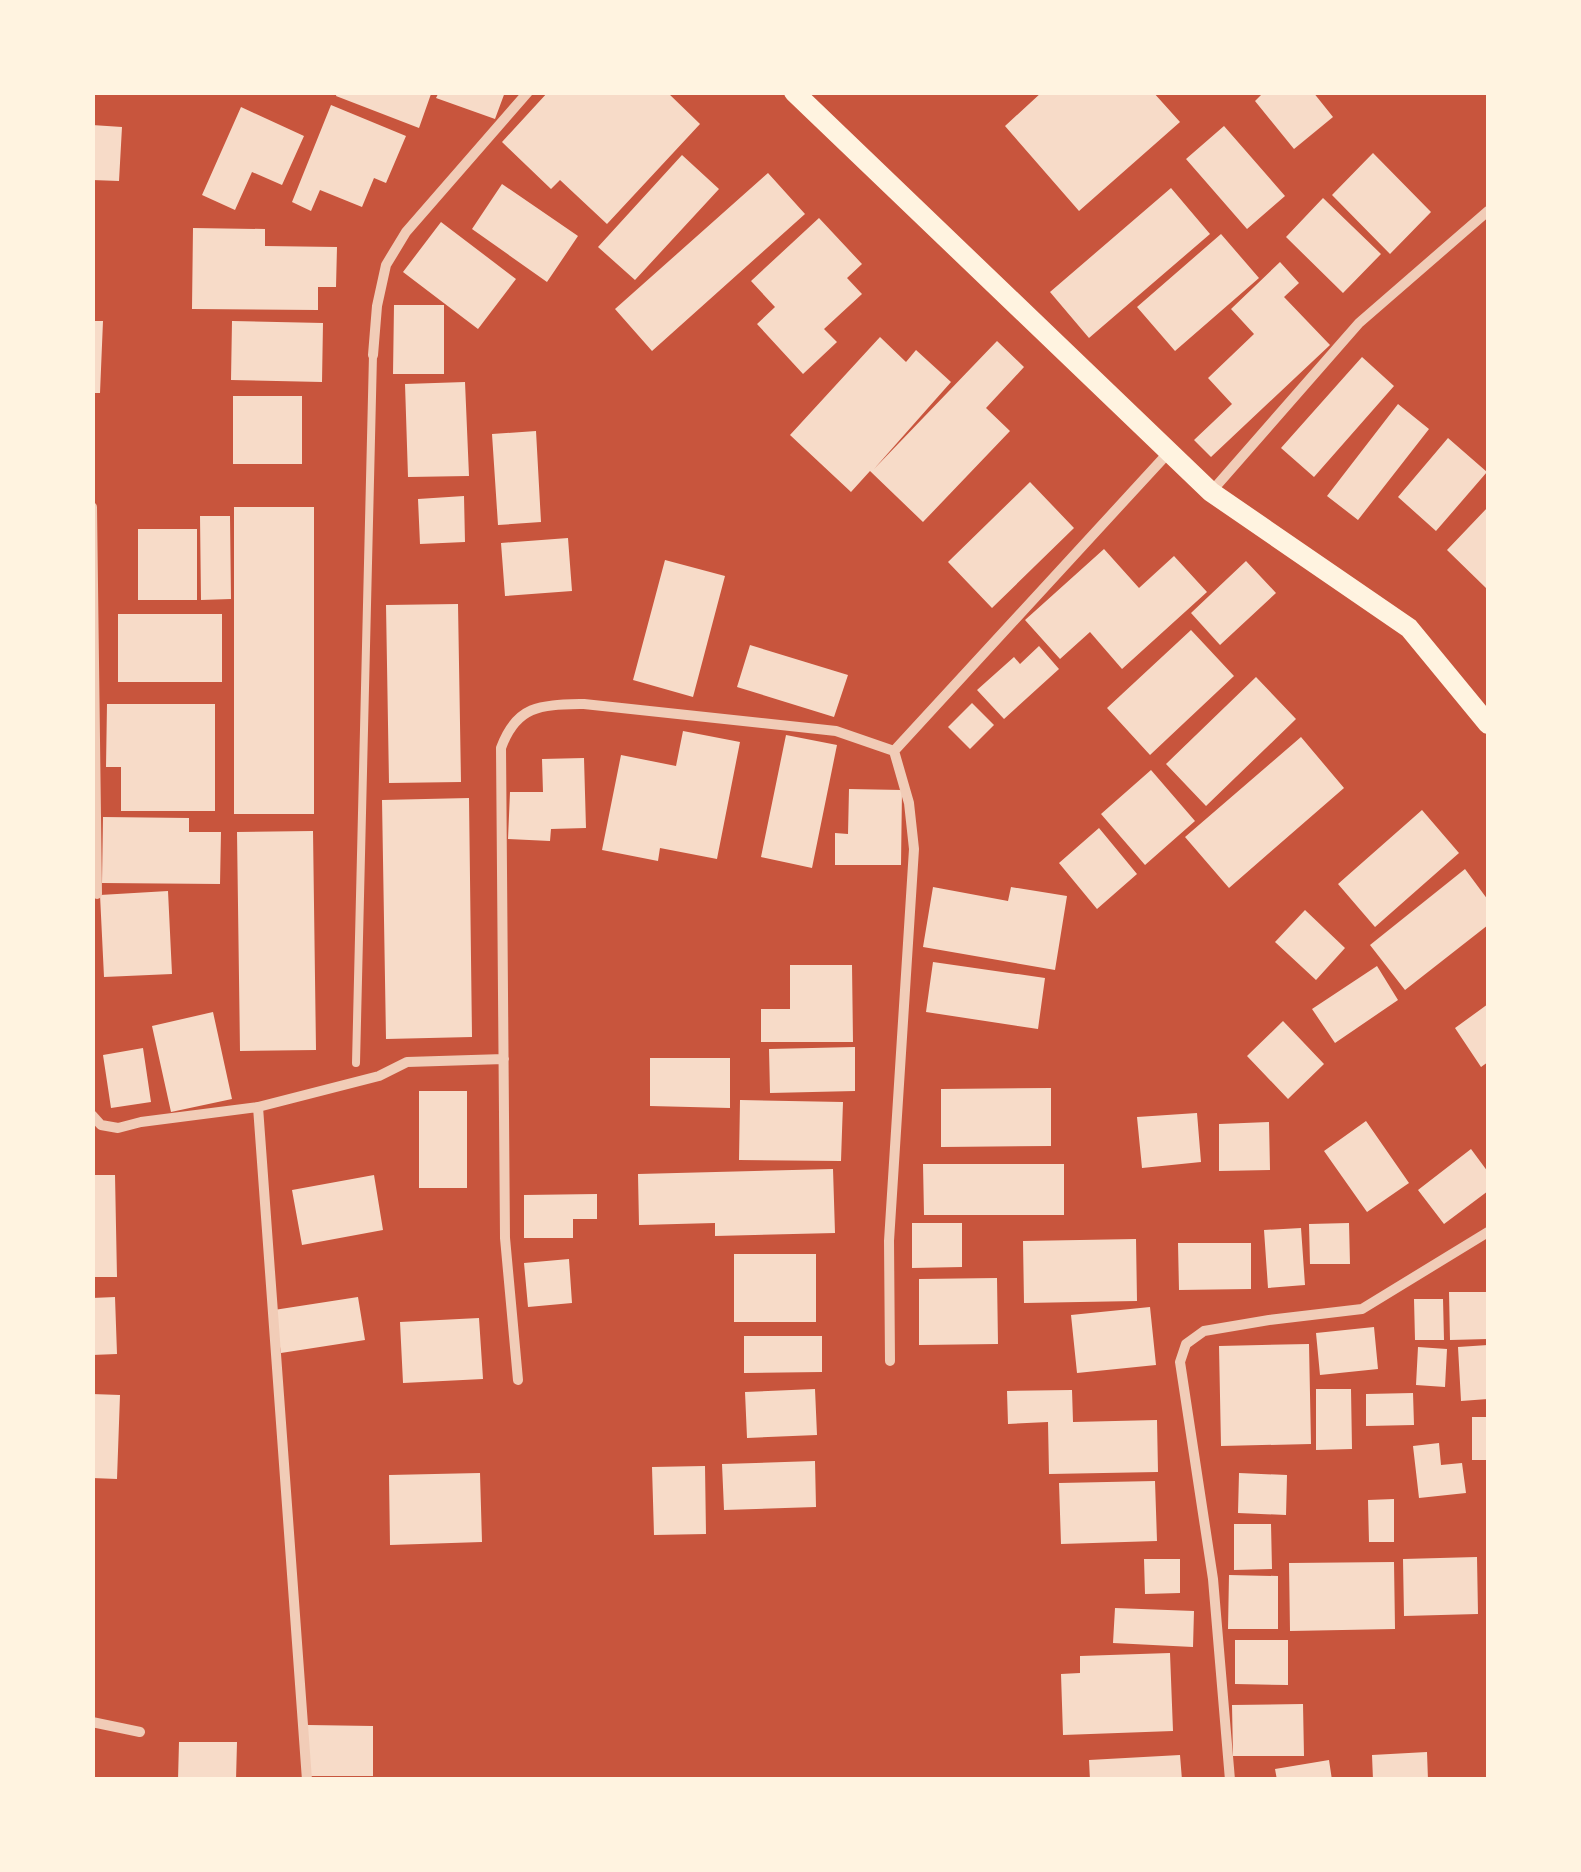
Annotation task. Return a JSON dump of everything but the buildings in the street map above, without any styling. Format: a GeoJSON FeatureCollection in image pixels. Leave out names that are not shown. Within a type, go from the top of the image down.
{"type":"FeatureCollection","features":[{"type":"Feature","properties":{"kind":"main road"},"geometry":{"type":"LineString","coordinates":[[794,92],[1211,492],[1409,628],[1488,724]]}},
{"type":"Feature","properties":{"kind":"street"},"geometry":{"type":"LineString","coordinates":[[373,355],[377,306],[386,266],[406,232],[528,92]]}},
{"type":"Feature","properties":{"kind":"street"},"geometry":{"type":"LineString","coordinates":[[1211,492],[1358,323],[1488,211]]}},
{"type":"Feature","properties":{"kind":"street"},"geometry":{"type":"LineString","coordinates":[[894,751],[1169,452]]}},
{"type":"Feature","properties":{"kind":"street"},"geometry":{"type":"LineString","coordinates":[[92,508],[97,894]]}},
{"type":"Feature","properties":{"kind":"street"},"geometry":{"type":"LineString","coordinates":[[518,1380],[505,1238],[501,748],[508,731],[518,718],[548,705],[584,704],[836,731],[894,751]]}},
{"type":"Feature","properties":{"kind":"street"},"geometry":{"type":"LineString","coordinates":[[890,1361],[889,1241],[914,849],[909,803],[894,751]]}},
{"type":"Feature","properties":{"kind":"street"},"geometry":{"type":"LineString","coordinates":[[92,1115],[101,1125],[118,1128],[258,1107],[380,1076],[407,1062],[504,1059]]}},
{"type":"Feature","properties":{"kind":"street"},"geometry":{"type":"LineString","coordinates":[[258,1107],[307,1780]]}},
{"type":"Feature","properties":{"kind":"street"},"geometry":{"type":"LineString","coordinates":[[1230,1780],[1213,1579],[1180,1362],[1186,1344],[1204,1331],[1362,1309],[1488,1232]]}},
{"type":"Feature","properties":{"kind":"street"},"geometry":{"type":"LineString","coordinates":[[92,1722],[140,1732]]}},
{"type":"Feature","properties":{"kind":"lane"},"geometry":{"type":"LineString","coordinates":[[356,1063],[373,355]]}}]}
